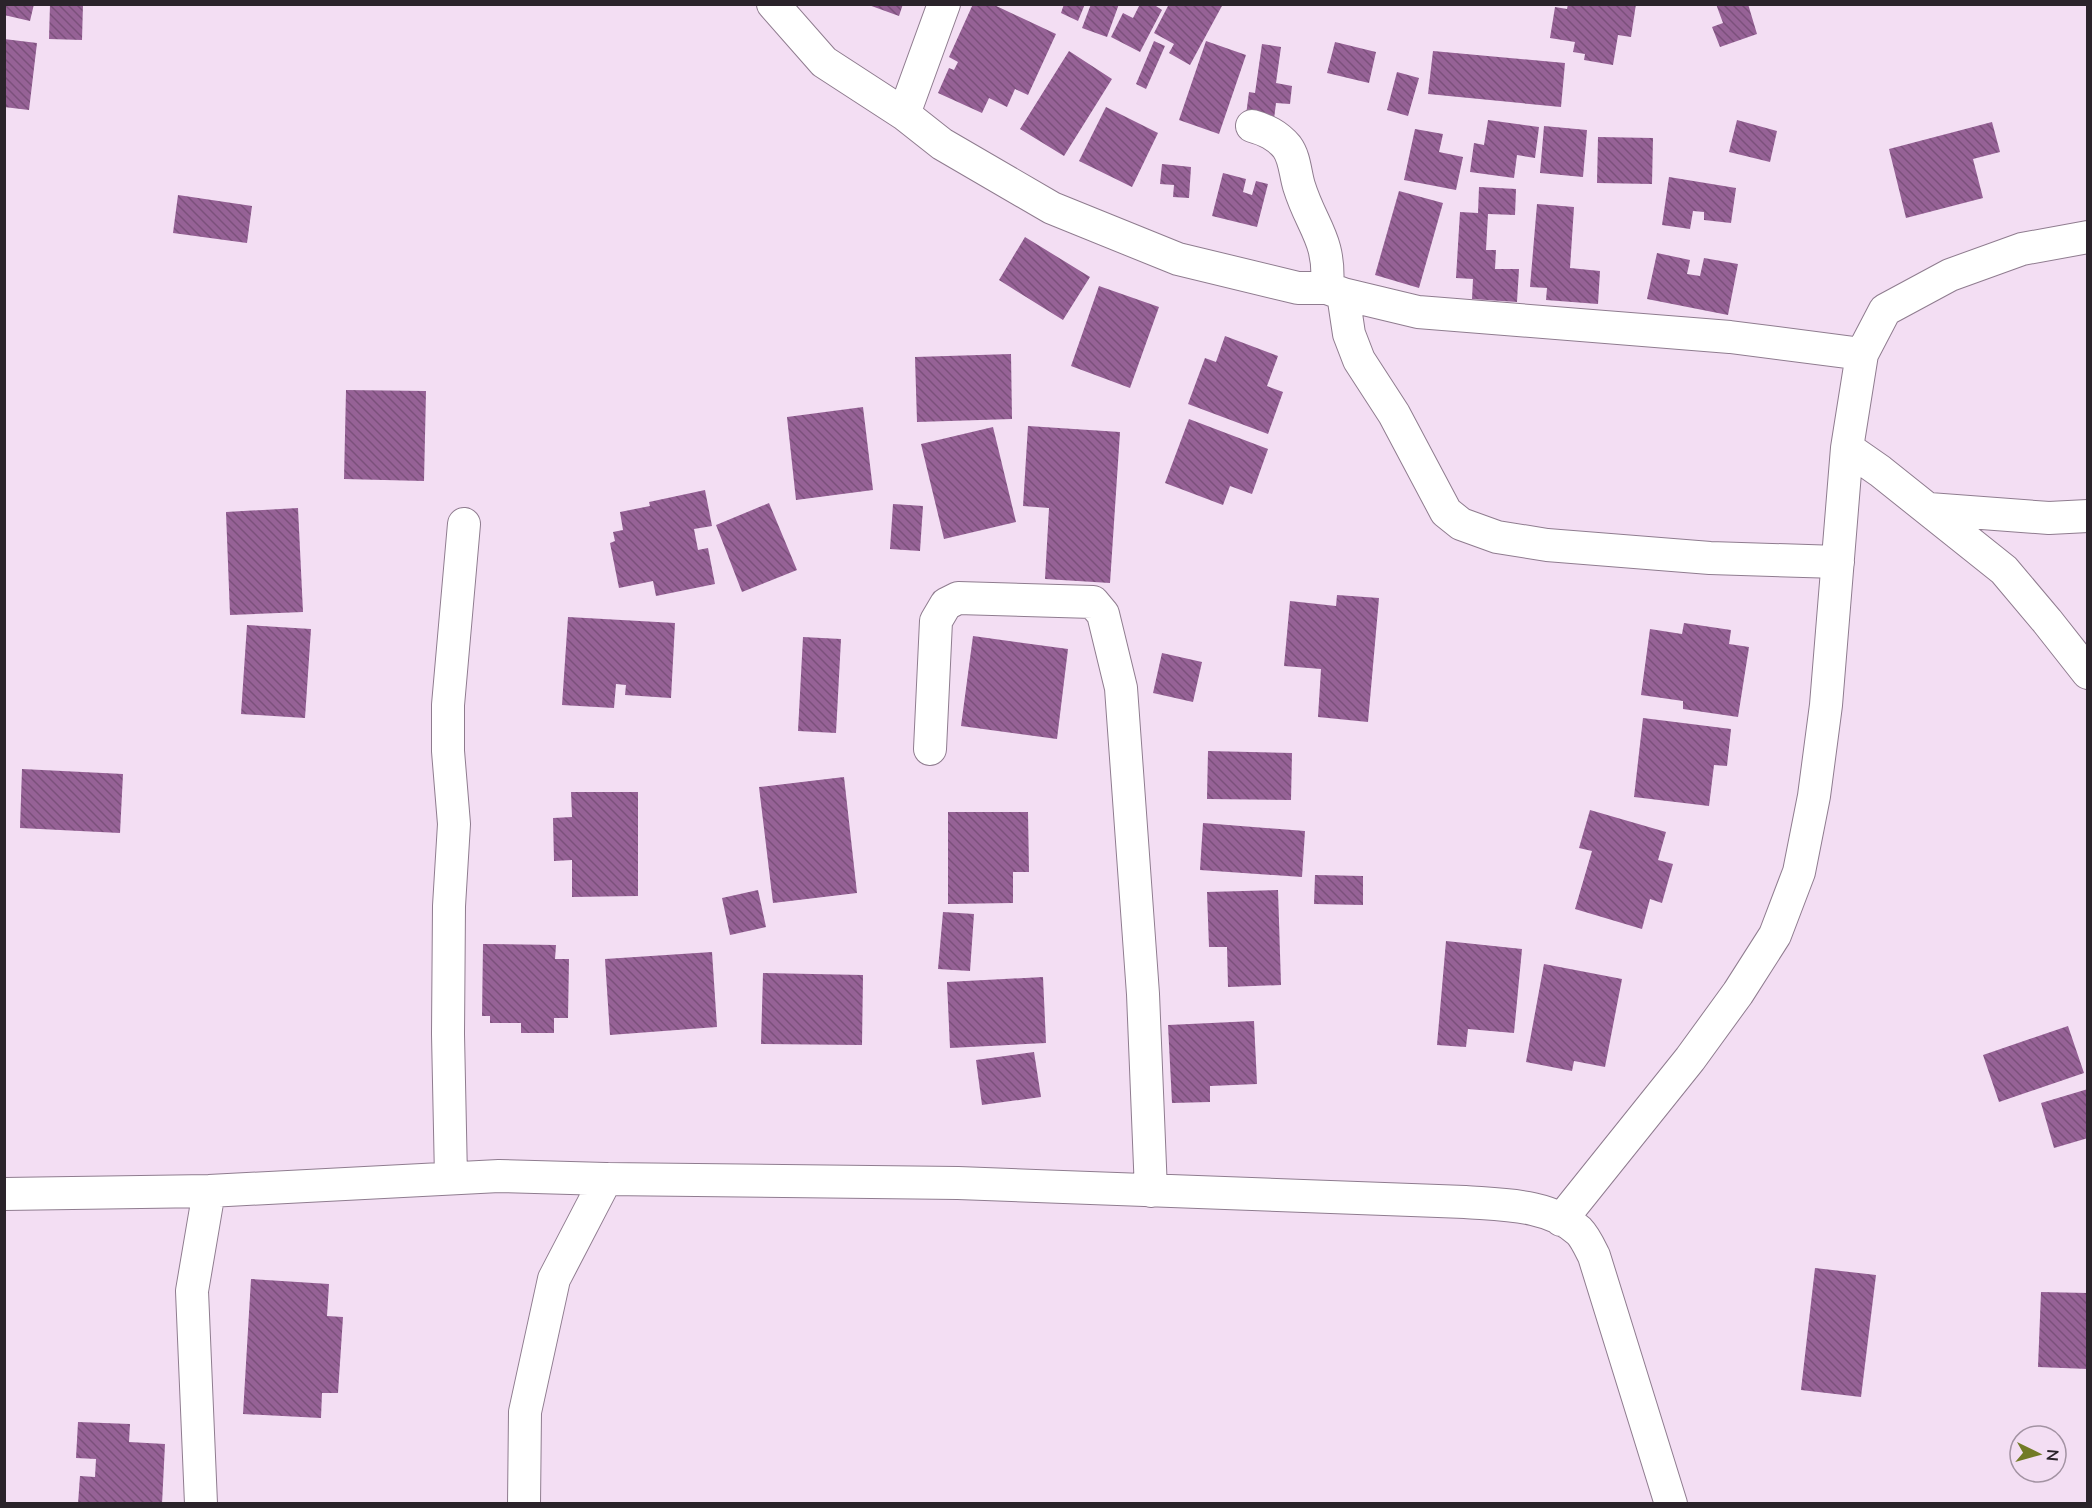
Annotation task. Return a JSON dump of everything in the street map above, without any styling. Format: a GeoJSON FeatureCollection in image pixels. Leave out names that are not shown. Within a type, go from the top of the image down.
{"type":"FeatureCollection","features":[{"type":"Feature","properties":{"kind":"street"},"geometry":{"type":"LineString","coordinates":[[773,4],[824,62],[904,114],[942,144],[1053,208],[1178,259],[1298,288],[1335,291],[1418,312],[1730,337],[1862,354]]}},
{"type":"Feature","properties":{"kind":"street"},"geometry":{"type":"LineString","coordinates":[[904,114],[944,4]]}},
{"type":"Feature","properties":{"kind":"street"},"geometry":{"type":"LineString","coordinates":[[1252,126],[1279,138],[1292,154],[1300,188],[1324,243],[1335,291],[1348,334],[1359,360],[1394,414],[1446,512],[1461,524],[1497,537],[1547,545],[1710,558],[1838,562]]}},
{"type":"Feature","properties":{"kind":"street"},"geometry":{"type":"LineString","coordinates":[[1561,1220],[1690,1059],[1738,993],[1775,935],[1799,872],[1814,796],[1826,705],[1847,448],[1862,354],[1885,310],[1950,275],[2022,249],[2088,237]]}},
{"type":"Feature","properties":{"kind":"street"},"geometry":{"type":"LineString","coordinates":[[1847,448],[1929,509],[2004,570],[2088,673]]}},
{"type":"Feature","properties":{"kind":"street"},"geometry":{"type":"LineString","coordinates":[[1929,509],[2049,518],[2088,516]]}},
{"type":"Feature","properties":{"kind":"street"},"geometry":{"type":"LineString","coordinates":[[451,1178],[448,965],[454,824],[448,751],[448,705],[464,524]]}},
{"type":"Feature","properties":{"kind":"street"},"geometry":{"type":"LineString","coordinates":[[930,749],[936,621],[946,604],[958,598],[1093,602],[1103,614],[1121,688],[1143,994],[1151,1191]]}},
{"type":"Feature","properties":{"kind":"street"},"geometry":{"type":"LineString","coordinates":[[4,1194],[209,1191],[499,1176],[958,1183],[1465,1202],[1528,1207],[1561,1220],[1580,1232],[1594,1256],[1671,1503]]}},
{"type":"Feature","properties":{"kind":"street"},"geometry":{"type":"LineString","coordinates":[[524,1503],[525,1412],[554,1279],[606,1179]]}},
{"type":"Feature","properties":{"kind":"street"},"geometry":{"type":"LineString","coordinates":[[201,1503],[192,1291],[209,1191]]}},
{"type":"Feature","properties":{"kind":"building"},"geometry":{"type":"Polygon","coordinates":[[[4,4],[34,4],[30,21],[4,15],[4,4]]]}},
{"type":"Feature","properties":{"kind":"building"},"geometry":{"type":"Polygon","coordinates":[[[50,4],[83,4],[82,40],[49,39],[50,4]]]}},
{"type":"Feature","properties":{"kind":"building"},"geometry":{"type":"Polygon","coordinates":[[[866,4],[903,4],[899,16],[866,4]]]}},
{"type":"Feature","properties":{"kind":"building"},"geometry":{"type":"Polygon","coordinates":[[[973,4],[992,4],[1056,34],[1028,95],[1015,89],[1007,107],[989,98],[982,113],[938,93],[949,68],[954,70],[958,62],[949,57],[973,4]]]}},
{"type":"Feature","properties":{"kind":"building"},"geometry":{"type":"Polygon","coordinates":[[[1064,4],[1085,4],[1078,21],[1061,13],[1064,4]]]}},
{"type":"Feature","properties":{"kind":"building"},"geometry":{"type":"Polygon","coordinates":[[[1091,4],[1119,4],[1107,37],[1082,28],[1091,4]]]}},
{"type":"Feature","properties":{"kind":"building"},"geometry":{"type":"Polygon","coordinates":[[[1140,4],[1153,4],[1162,10],[1140,52],[1111,37],[1123,13],[1133,18],[1140,4]]]}},
{"type":"Feature","properties":{"kind":"building"},"geometry":{"type":"Polygon","coordinates":[[[1169,4],[1223,4],[1190,65],[1169,53],[1174,44],[1154,33],[1169,4]]]}},
{"type":"Feature","properties":{"kind":"building"},"geometry":{"type":"Polygon","coordinates":[[[1568,4],[1636,4],[1631,37],[1618,35],[1613,65],[1584,60],[1585,54],[1573,52],[1575,42],[1550,38],[1555,7],[1567,9],[1568,4]]]}},
{"type":"Feature","properties":{"kind":"building"},"geometry":{"type":"Polygon","coordinates":[[[1716,4],[1748,4],[1757,34],[1720,47],[1712,27],[1723,23],[1716,4]]]}},
{"type":"Feature","properties":{"kind":"building"},"geometry":{"type":"Polygon","coordinates":[[[4,39],[37,43],[29,110],[4,107],[4,39]]]}},
{"type":"Feature","properties":{"kind":"building"},"geometry":{"type":"Polygon","coordinates":[[[1154,41],[1165,46],[1146,89],[1136,84],[1154,41]]]}},
{"type":"Feature","properties":{"kind":"building"},"geometry":{"type":"Polygon","coordinates":[[[1206,41],[1246,55],[1219,134],[1179,120],[1206,41]]]}},
{"type":"Feature","properties":{"kind":"building"},"geometry":{"type":"Polygon","coordinates":[[[1335,42],[1376,52],[1369,83],[1327,73],[1335,42]]]}},
{"type":"Feature","properties":{"kind":"building"},"geometry":{"type":"Polygon","coordinates":[[[1262,44],[1281,47],[1276,83],[1292,86],[1290,104],[1276,103],[1274,119],[1246,115],[1249,92],[1255,93],[1262,44]]]}},
{"type":"Feature","properties":{"kind":"building"},"geometry":{"type":"Polygon","coordinates":[[[1069,51],[1112,79],[1064,156],[1020,129],[1069,51]]]}},
{"type":"Feature","properties":{"kind":"building"},"geometry":{"type":"Polygon","coordinates":[[[1433,51],[1565,63],[1561,107],[1428,94],[1433,51]]]}},
{"type":"Feature","properties":{"kind":"building"},"geometry":{"type":"Polygon","coordinates":[[[1397,72],[1419,78],[1408,116],[1387,110],[1397,72]]]}},
{"type":"Feature","properties":{"kind":"building"},"geometry":{"type":"Polygon","coordinates":[[[1106,107],[1158,133],[1132,187],[1079,161],[1106,107]]]}},
{"type":"Feature","properties":{"kind":"building"},"geometry":{"type":"Polygon","coordinates":[[[1488,120],[1539,127],[1535,158],[1517,155],[1514,178],[1470,172],[1474,143],[1484,145],[1488,120]]]}},
{"type":"Feature","properties":{"kind":"building"},"geometry":{"type":"Polygon","coordinates":[[[1737,120],[1777,131],[1770,162],[1729,152],[1737,120]]]}},
{"type":"Feature","properties":{"kind":"building"},"geometry":{"type":"Polygon","coordinates":[[[1992,122],[2000,152],[1973,159],[1983,198],[1906,218],[1889,149],[1992,122]]]}},
{"type":"Feature","properties":{"kind":"building"},"geometry":{"type":"Polygon","coordinates":[[[1544,126],[1587,130],[1583,177],[1540,173],[1544,126]]]}},
{"type":"Feature","properties":{"kind":"building"},"geometry":{"type":"Polygon","coordinates":[[[1415,129],[1443,134],[1439,152],[1463,157],[1456,190],[1404,180],[1415,129]]]}},
{"type":"Feature","properties":{"kind":"building"},"geometry":{"type":"Polygon","coordinates":[[[1598,137],[1653,138],[1652,184],[1597,183],[1598,137]]]}},
{"type":"Feature","properties":{"kind":"building"},"geometry":{"type":"Polygon","coordinates":[[[1162,164],[1191,167],[1189,198],[1173,197],[1174,185],[1160,184],[1162,164]]]}},
{"type":"Feature","properties":{"kind":"building"},"geometry":{"type":"Polygon","coordinates":[[[1223,173],[1246,179],[1243,192],[1252,195],[1256,181],[1268,184],[1257,227],[1212,216],[1223,173]]]}},
{"type":"Feature","properties":{"kind":"building"},"geometry":{"type":"Polygon","coordinates":[[[1669,177],[1736,188],[1731,223],[1704,220],[1704,212],[1693,211],[1690,229],[1662,225],[1669,177]]]}},
{"type":"Feature","properties":{"kind":"building"},"geometry":{"type":"Polygon","coordinates":[[[1479,187],[1516,189],[1515,215],[1488,214],[1486,250],[1496,250],[1495,269],[1519,269],[1517,302],[1472,299],[1473,279],[1456,278],[1460,212],[1478,213],[1479,187]]]}},
{"type":"Feature","properties":{"kind":"building"},"geometry":{"type":"Polygon","coordinates":[[[1399,191],[1443,203],[1419,288],[1375,275],[1399,191]]]}},
{"type":"Feature","properties":{"kind":"building"},"geometry":{"type":"Polygon","coordinates":[[[178,195],[252,206],[247,243],[173,233],[178,195]]]}},
{"type":"Feature","properties":{"kind":"building"},"geometry":{"type":"Polygon","coordinates":[[[1537,204],[1574,207],[1570,268],[1600,271],[1598,304],[1546,300],[1547,288],[1530,287],[1537,204]]]}},
{"type":"Feature","properties":{"kind":"building"},"geometry":{"type":"Polygon","coordinates":[[[1025,237],[1090,277],[1063,320],[999,280],[1025,237]]]}},
{"type":"Feature","properties":{"kind":"building"},"geometry":{"type":"Polygon","coordinates":[[[1657,253],[1690,260],[1687,274],[1700,276],[1704,258],[1738,264],[1728,315],[1647,299],[1657,253]]]}},
{"type":"Feature","properties":{"kind":"building"},"geometry":{"type":"Polygon","coordinates":[[[1099,286],[1159,307],[1130,388],[1071,366],[1099,286]]]}},
{"type":"Feature","properties":{"kind":"building"},"geometry":{"type":"Polygon","coordinates":[[[1225,336],[1278,356],[1267,386],[1283,392],[1268,434],[1188,404],[1205,358],[1216,362],[1225,336]]]}},
{"type":"Feature","properties":{"kind":"building"},"geometry":{"type":"Polygon","coordinates":[[[1011,354],[1012,419],[917,422],[915,357],[1011,354]]]}},
{"type":"Feature","properties":{"kind":"building"},"geometry":{"type":"Polygon","coordinates":[[[346,390],[426,391],[424,481],[344,479],[346,390]]]}},
{"type":"Feature","properties":{"kind":"building"},"geometry":{"type":"Polygon","coordinates":[[[863,407],[873,490],[796,500],[787,417],[863,407]]]}},
{"type":"Feature","properties":{"kind":"building"},"geometry":{"type":"Polygon","coordinates":[[[1189,419],[1268,449],[1252,494],[1230,486],[1223,505],[1165,483],[1189,419]]]}},
{"type":"Feature","properties":{"kind":"building"},"geometry":{"type":"Polygon","coordinates":[[[1028,426],[1120,432],[1110,583],[1045,579],[1049,508],[1023,506],[1028,426]]]}},
{"type":"Feature","properties":{"kind":"building"},"geometry":{"type":"Polygon","coordinates":[[[993,427],[1016,522],[944,539],[921,444],[993,427]]]}},
{"type":"Feature","properties":{"kind":"building"},"geometry":{"type":"Polygon","coordinates":[[[705,490],[712,526],[694,529],[698,550],[708,548],[715,584],[656,596],[653,581],[619,588],[610,543],[615,541],[613,532],[623,530],[620,512],[650,506],[649,502],[705,490]]]}},
{"type":"Feature","properties":{"kind":"building"},"geometry":{"type":"Polygon","coordinates":[[[769,503],[797,570],[742,592],[716,525],[769,503]]]}},
{"type":"Feature","properties":{"kind":"building"},"geometry":{"type":"Polygon","coordinates":[[[893,504],[923,506],[920,551],[890,549],[893,504]]]}},
{"type":"Feature","properties":{"kind":"building"},"geometry":{"type":"Polygon","coordinates":[[[298,508],[303,612],[230,615],[226,512],[298,508]]]}},
{"type":"Feature","properties":{"kind":"building"},"geometry":{"type":"Polygon","coordinates":[[[1337,595],[1379,598],[1368,722],[1318,717],[1321,669],[1284,666],[1290,601],[1336,606],[1337,595]]]}},
{"type":"Feature","properties":{"kind":"building"},"geometry":{"type":"Polygon","coordinates":[[[568,617],[675,623],[671,698],[625,695],[626,685],[616,684],[614,708],[562,705],[568,617]]]}},
{"type":"Feature","properties":{"kind":"building"},"geometry":{"type":"Polygon","coordinates":[[[1684,623],[1731,630],[1729,644],[1749,647],[1738,717],[1683,709],[1683,701],[1641,695],[1650,629],[1682,634],[1684,623]]]}},
{"type":"Feature","properties":{"kind":"building"},"geometry":{"type":"Polygon","coordinates":[[[247,625],[311,629],[305,718],[241,714],[247,625]]]}},
{"type":"Feature","properties":{"kind":"building"},"geometry":{"type":"Polygon","coordinates":[[[973,636],[1068,649],[1057,739],[961,726],[973,636]]]}},
{"type":"Feature","properties":{"kind":"building"},"geometry":{"type":"Polygon","coordinates":[[[803,637],[841,639],[836,733],[798,731],[803,637]]]}},
{"type":"Feature","properties":{"kind":"building"},"geometry":{"type":"Polygon","coordinates":[[[1162,653],[1202,662],[1193,702],[1153,693],[1162,653]]]}},
{"type":"Feature","properties":{"kind":"building"},"geometry":{"type":"Polygon","coordinates":[[[1643,718],[1731,729],[1727,766],[1714,765],[1709,806],[1634,797],[1643,718]]]}},
{"type":"Feature","properties":{"kind":"building"},"geometry":{"type":"Polygon","coordinates":[[[1208,751],[1292,753],[1291,800],[1207,799],[1208,751]]]}},
{"type":"Feature","properties":{"kind":"building"},"geometry":{"type":"Polygon","coordinates":[[[22,769],[123,774],[120,833],[20,828],[22,769]]]}},
{"type":"Feature","properties":{"kind":"building"},"geometry":{"type":"Polygon","coordinates":[[[844,777],[857,893],[773,903],[759,787],[844,777]]]}},
{"type":"Feature","properties":{"kind":"building"},"geometry":{"type":"Polygon","coordinates":[[[571,792],[638,792],[638,896],[572,897],[572,860],[554,861],[553,818],[572,817],[571,792]]]}},
{"type":"Feature","properties":{"kind":"building"},"geometry":{"type":"Polygon","coordinates":[[[1590,810],[1666,832],[1658,860],[1673,864],[1662,903],[1650,899],[1642,929],[1575,909],[1592,851],[1579,848],[1590,810]]]}},
{"type":"Feature","properties":{"kind":"building"},"geometry":{"type":"Polygon","coordinates":[[[948,812],[1028,812],[1029,872],[1013,872],[1013,903],[948,904],[948,812]]]}},
{"type":"Feature","properties":{"kind":"building"},"geometry":{"type":"Polygon","coordinates":[[[1203,823],[1305,831],[1302,877],[1200,870],[1203,823]]]}},
{"type":"Feature","properties":{"kind":"building"},"geometry":{"type":"Polygon","coordinates":[[[1315,875],[1363,876],[1363,905],[1314,904],[1315,875]]]}},
{"type":"Feature","properties":{"kind":"building"},"geometry":{"type":"Polygon","coordinates":[[[758,890],[766,927],[730,935],[722,898],[758,890]]]}},
{"type":"Feature","properties":{"kind":"building"},"geometry":{"type":"Polygon","coordinates":[[[1278,890],[1281,985],[1228,987],[1227,947],[1209,947],[1207,892],[1278,890]]]}},
{"type":"Feature","properties":{"kind":"building"},"geometry":{"type":"Polygon","coordinates":[[[943,912],[974,914],[970,971],[938,969],[943,912]]]}},
{"type":"Feature","properties":{"kind":"building"},"geometry":{"type":"Polygon","coordinates":[[[1446,941],[1522,949],[1514,1033],[1468,1029],[1466,1047],[1437,1045],[1446,941]]]}},
{"type":"Feature","properties":{"kind":"building"},"geometry":{"type":"Polygon","coordinates":[[[483,944],[556,945],[555,959],[569,959],[568,1018],[554,1018],[554,1033],[521,1033],[521,1023],[490,1023],[490,1016],[482,1016],[483,944]]]}},
{"type":"Feature","properties":{"kind":"building"},"geometry":{"type":"Polygon","coordinates":[[[712,952],[717,1027],[610,1035],[605,959],[712,952]]]}},
{"type":"Feature","properties":{"kind":"building"},"geometry":{"type":"Polygon","coordinates":[[[1544,964],[1622,979],[1605,1067],[1574,1061],[1572,1071],[1526,1062],[1544,964]]]}},
{"type":"Feature","properties":{"kind":"building"},"geometry":{"type":"Polygon","coordinates":[[[763,973],[863,975],[862,1045],[761,1044],[763,973]]]}},
{"type":"Feature","properties":{"kind":"building"},"geometry":{"type":"Polygon","coordinates":[[[1043,977],[1046,1043],[950,1048],[947,982],[1043,977]]]}},
{"type":"Feature","properties":{"kind":"building"},"geometry":{"type":"Polygon","coordinates":[[[1254,1021],[1257,1084],[1210,1086],[1210,1102],[1172,1103],[1168,1025],[1254,1021]]]}},
{"type":"Feature","properties":{"kind":"building"},"geometry":{"type":"Polygon","coordinates":[[[2068,1026],[2084,1073],[1999,1102],[1983,1055],[2068,1026]]]}},
{"type":"Feature","properties":{"kind":"building"},"geometry":{"type":"Polygon","coordinates":[[[1034,1052],[1041,1097],[982,1105],[976,1060],[1034,1052]]]}},
{"type":"Feature","properties":{"kind":"building"},"geometry":{"type":"Polygon","coordinates":[[[2088,1089],[2088,1138],[2054,1148],[2041,1103],[2088,1089]]]}},
{"type":"Feature","properties":{"kind":"building"},"geometry":{"type":"Polygon","coordinates":[[[1815,1268],[1876,1275],[1861,1397],[1801,1390],[1815,1268]]]}},
{"type":"Feature","properties":{"kind":"building"},"geometry":{"type":"Polygon","coordinates":[[[251,1279],[329,1284],[327,1316],[343,1317],[338,1393],[322,1393],[321,1418],[243,1414],[251,1279]]]}},
{"type":"Feature","properties":{"kind":"building"},"geometry":{"type":"Polygon","coordinates":[[[2041,1292],[2088,1293],[2088,1369],[2038,1367],[2041,1292]]]}},
{"type":"Feature","properties":{"kind":"building"},"geometry":{"type":"Polygon","coordinates":[[[78,1422],[130,1424],[129,1442],[165,1444],[162,1504],[78,1504],[80,1476],[95,1477],[96,1459],[76,1458],[78,1422]]]}}]}
